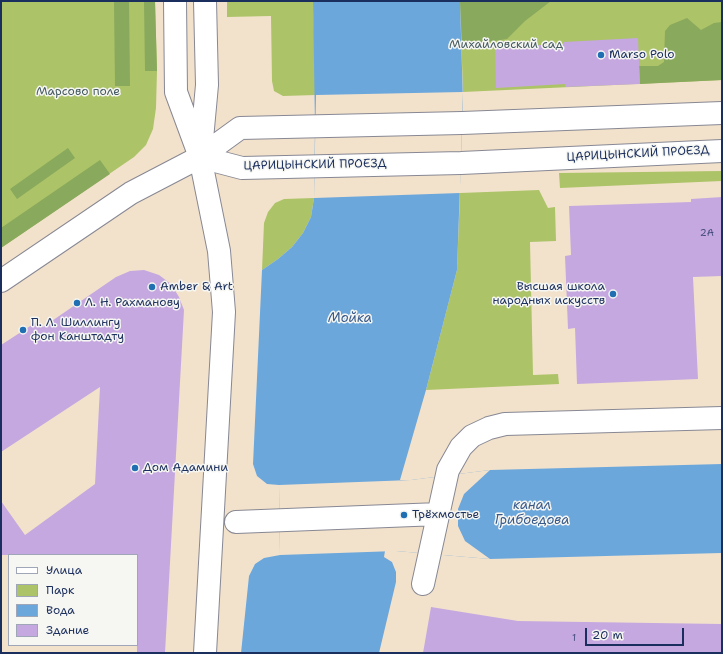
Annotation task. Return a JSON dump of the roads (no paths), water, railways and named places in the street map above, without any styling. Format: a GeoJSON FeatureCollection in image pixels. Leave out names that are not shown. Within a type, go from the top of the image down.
{"type":"FeatureCollection","features":[{"type":"Feature","properties":{"kind":"main road"},"geometry":{"type":"LineString","coordinates":[[175,1],[176,92],[200,157],[219,251],[224,312],[205,653]]}},
{"type":"Feature","properties":{"kind":"main road"},"geometry":{"type":"LineString","coordinates":[[200,157],[206,85],[205,1]]}},
{"type":"Feature","properties":{"kind":"main road"},"geometry":{"type":"LineString","coordinates":[[1,281],[131,193],[200,157],[240,128],[462,123],[722,113]]}},
{"type":"Feature","properties":{"kind":"main road","name":"ЦАРИЦЫНСКИЙ ПРОЕЗД"},"geometry":{"type":"LineString","coordinates":[[200,157],[242,168],[461,163],[722,151]]}},
{"type":"Feature","properties":{"kind":"main road"},"geometry":{"type":"LineString","coordinates":[[423,584],[448,470],[461,447],[472,436],[489,428],[505,424],[722,418]]}},
{"type":"Feature","properties":{"kind":"main road"},"geometry":{"type":"LineString","coordinates":[[236,522],[438,514]]}},
{"type":"Feature","properties":{"kind":"water","name":"Мойка"},"geometry":{"type":"Polygon","coordinates":[[[313,1],[460,1],[463,102],[457,270],[426,390],[400,480],[411,480],[490,470],[722,464],[722,553],[490,559],[385,551],[384,557],[392,562],[396,572],[396,582],[379,653],[241,653],[249,576],[255,564],[264,558],[280,555],[279,485],[267,484],[257,476],[253,464],[262,270],[292,247],[303,233],[311,217],[314,198],[315,126],[313,1]]]}},
{"type":"Feature","properties":{"kind":"place","name":"Marso Polo"},"geometry":{"type":"Point","coordinates":[601,55]}},
{"type":"Feature","properties":{"kind":"place","name":"Amber & Art"},"geometry":{"type":"Point","coordinates":[152,287]}},
{"type":"Feature","properties":{"kind":"place","name":"Высшая школа народных искусств"},"geometry":{"type":"Point","coordinates":[613,294]}},
{"type":"Feature","properties":{"kind":"place","name":"Л. Н. Рахманову"},"geometry":{"type":"Point","coordinates":[77,303]}},
{"type":"Feature","properties":{"kind":"place","name":"П. Л. Шиллингу фон Канштадту"},"geometry":{"type":"Point","coordinates":[23,330]}},
{"type":"Feature","properties":{"kind":"place","name":"Дом Адамини"},"geometry":{"type":"Point","coordinates":[135,468]}},
{"type":"Feature","properties":{"kind":"place","name":"Трёхмостье"},"geometry":{"type":"Point","coordinates":[404,515]}},
{"type":"Feature","properties":{"kind":"park label","name":"Михайловский сад"},"geometry":{"type":"Point","coordinates":[506,45]}},
{"type":"Feature","properties":{"kind":"park label","name":"Марсово поле"},"geometry":{"type":"Point","coordinates":[78,92]}},
{"type":"Feature","properties":{"kind":"water label","name":"канал Грибоедова"},"geometry":{"type":"Point","coordinates":[532,514]}}]}
